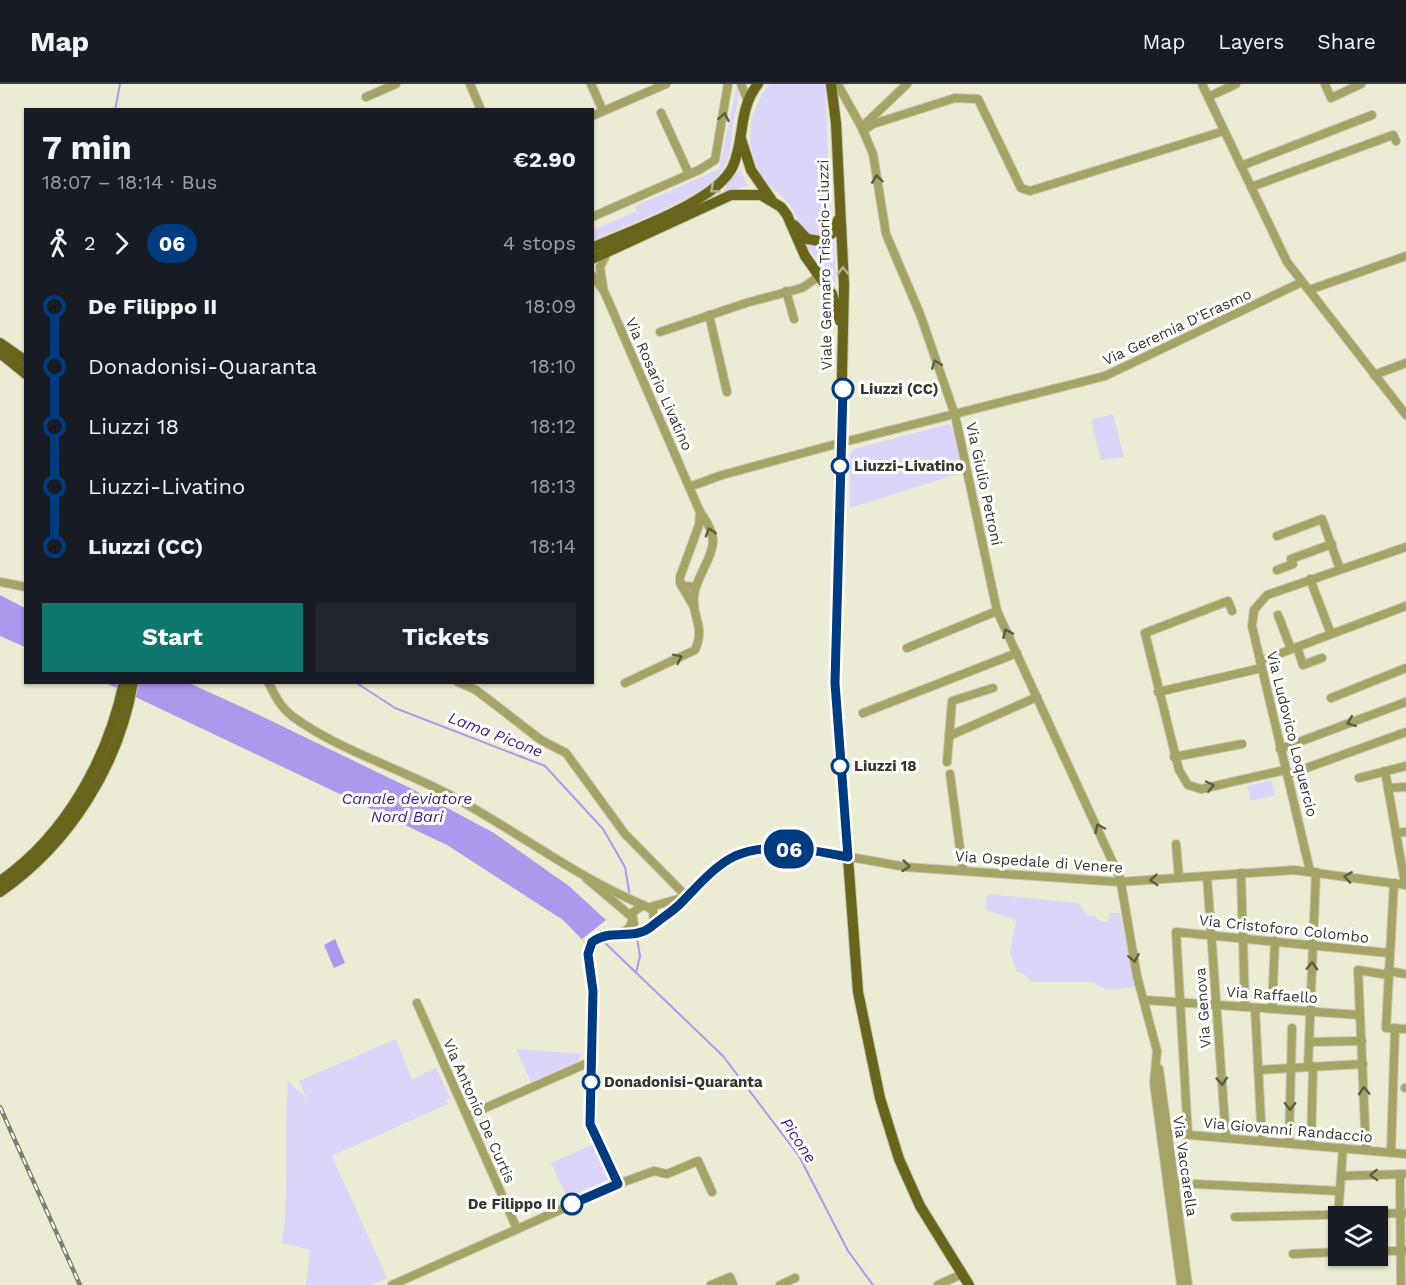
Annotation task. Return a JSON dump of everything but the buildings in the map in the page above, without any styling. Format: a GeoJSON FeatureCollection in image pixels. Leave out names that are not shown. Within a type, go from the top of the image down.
{"type":"FeatureCollection","features":[{"type":"Feature","properties":{"kind":"main road"},"geometry":{"type":"LineString","coordinates":[[594,247],[711,192],[733,166],[741,139],[742,117],[747,99],[758,84]]}},
{"type":"Feature","properties":{"kind":"main road","name":"Viale Gennaro Trisorio-Liuzzi"},"geometry":{"type":"LineString","coordinates":[[835,84],[841,206],[843,330],[835,683],[858,992],[881,1105],[910,1185],[959,1276],[969,1285]]}},
{"type":"Feature","properties":{"kind":"main road"},"geometry":{"type":"LineString","coordinates":[[741,139],[751,170],[772,200],[807,239],[820,241],[834,232],[841,206]]}},
{"type":"Feature","properties":{"kind":"main road"},"geometry":{"type":"LineString","coordinates":[[594,258],[731,195],[748,193],[772,200]]}},
{"type":"Feature","properties":{"kind":"main road"},"geometry":{"type":"LineString","coordinates":[[787,215],[795,238],[828,286],[843,330]]}},
{"type":"Feature","properties":{"kind":"main road"},"geometry":{"type":"LineString","coordinates":[[0,343],[24,366]]}},
{"type":"Feature","properties":{"kind":"main road"},"geometry":{"type":"LineString","coordinates":[[0,353],[24,366]]}},
{"type":"Feature","properties":{"kind":"main road"},"geometry":{"type":"LineString","coordinates":[[0,881],[34,852],[67,815],[103,763],[123,684]]}},
{"type":"Feature","properties":{"kind":"main road"},"geometry":{"type":"LineString","coordinates":[[0,892],[42,856],[70,824],[124,724],[133,684]]}},
{"type":"Feature","properties":{"kind":"street"},"geometry":{"type":"LineString","coordinates":[[366,97],[396,84]]}},
{"type":"Feature","properties":{"kind":"street"},"geometry":{"type":"LineString","coordinates":[[470,84],[480,108]]}},
{"type":"Feature","properties":{"kind":"street"},"geometry":{"type":"LineString","coordinates":[[591,84],[603,111]]}},
{"type":"Feature","properties":{"kind":"street"},"geometry":{"type":"LineString","coordinates":[[594,115],[666,84]]}},
{"type":"Feature","properties":{"kind":"street"},"geometry":{"type":"LineString","coordinates":[[594,216],[699,170],[715,160],[728,96],[728,84]]}},
{"type":"Feature","properties":{"kind":"street"},"geometry":{"type":"LineString","coordinates":[[741,84],[747,99]]}},
{"type":"Feature","properties":{"kind":"street","name":"Via Giulio Petroni"},"geometry":{"type":"LineString","coordinates":[[835,84],[862,129],[873,154],[886,234],[920,314],[955,415],[998,611],[1106,844],[1119,882]]}},
{"type":"Feature","properties":{"kind":"street"},"geometry":{"type":"LineString","coordinates":[[862,129],[907,84]]}},
{"type":"Feature","properties":{"kind":"street"},"geometry":{"type":"LineString","coordinates":[[1202,84],[1287,262],[1406,415]]}},
{"type":"Feature","properties":{"kind":"street"},"geometry":{"type":"LineString","coordinates":[[1208,97],[1236,84]]}},
{"type":"Feature","properties":{"kind":"street"},"geometry":{"type":"LineString","coordinates":[[1325,84],[1331,98],[1361,84]]}},
{"type":"Feature","properties":{"kind":"street"},"geometry":{"type":"LineString","coordinates":[[862,129],[955,98],[978,99],[1021,188],[1030,191],[1224,130]]}},
{"type":"Feature","properties":{"kind":"street"},"geometry":{"type":"LineString","coordinates":[[661,113],[689,174]]}},
{"type":"Feature","properties":{"kind":"street"},"geometry":{"type":"LineString","coordinates":[[1241,166],[1372,115]]}},
{"type":"Feature","properties":{"kind":"street"},"geometry":{"type":"LineString","coordinates":[[1251,188],[1393,135],[1396,141]]}},
{"type":"Feature","properties":{"kind":"street"},"geometry":{"type":"LineString","coordinates":[[604,291],[600,267],[607,253]]}},
{"type":"Feature","properties":{"kind":"street"},"geometry":{"type":"LineString","coordinates":[[1309,290],[1406,256]]}},
{"type":"Feature","properties":{"kind":"street"},"geometry":{"type":"LineString","coordinates":[[808,285],[818,271]]}},
{"type":"Feature","properties":{"kind":"street"},"geometry":{"type":"LineString","coordinates":[[594,278],[604,291]]}},
{"type":"Feature","properties":{"kind":"street","name":"Via Geremia D'Erasmo"},"geometry":{"type":"LineString","coordinates":[[840,442],[1105,376],[1302,282]]}},
{"type":"Feature","properties":{"kind":"street"},"geometry":{"type":"LineString","coordinates":[[660,332],[786,291],[808,285],[828,286]]}},
{"type":"Feature","properties":{"kind":"street","name":"Via Rosario Livatino"},"geometry":{"type":"LineString","coordinates":[[604,291],[712,535],[713,545],[696,587],[694,607],[701,629],[695,650],[625,683]]}},
{"type":"Feature","properties":{"kind":"street"},"geometry":{"type":"LineString","coordinates":[[786,291],[794,319]]}},
{"type":"Feature","properties":{"kind":"street"},"geometry":{"type":"LineString","coordinates":[[709,315],[727,392]]}},
{"type":"Feature","properties":{"kind":"street"},"geometry":{"type":"LineString","coordinates":[[1374,375],[1406,363]]}},
{"type":"Feature","properties":{"kind":"street"},"geometry":{"type":"LineString","coordinates":[[689,487],[722,475],[840,442]]}},
{"type":"Feature","properties":{"kind":"street"},"geometry":{"type":"LineString","coordinates":[[694,607],[680,582],[699,525],[700,512]]}},
{"type":"Feature","properties":{"kind":"street"},"geometry":{"type":"LineString","coordinates":[[1277,536],[1322,519],[1340,569]]}},
{"type":"Feature","properties":{"kind":"street"},"geometry":{"type":"LineString","coordinates":[[1276,570],[1293,564],[1291,559],[1332,544]]}},
{"type":"Feature","properties":{"kind":"street"},"geometry":{"type":"LineString","coordinates":[[1331,634],[1310,579],[1406,547]]}},
{"type":"Feature","properties":{"kind":"street","name":"Via Ludovico Loquercio"},"geometry":{"type":"LineString","coordinates":[[1310,579],[1267,595],[1257,604],[1252,616],[1252,626],[1280,749],[1313,872],[1309,1042],[1311,1145]]}},
{"type":"Feature","properties":{"kind":"street"},"geometry":{"type":"LineString","coordinates":[[0,582],[24,586]]}},
{"type":"Feature","properties":{"kind":"street"},"geometry":{"type":"LineString","coordinates":[[680,582],[684,586],[696,587]]}},
{"type":"Feature","properties":{"kind":"street"},"geometry":{"type":"LineString","coordinates":[[1232,611],[1228,601],[1144,633],[1174,757],[1182,778],[1188,785],[1198,788],[1286,773],[1406,732]]}},
{"type":"Feature","properties":{"kind":"street"},"geometry":{"type":"LineString","coordinates":[[1158,692],[1261,664],[1294,648],[1406,606]]}},
{"type":"Feature","properties":{"kind":"street"},"geometry":{"type":"LineString","coordinates":[[907,648],[998,611]]}},
{"type":"Feature","properties":{"kind":"street"},"geometry":{"type":"LineString","coordinates":[[1278,615],[1303,665],[1322,658]]}},
{"type":"Feature","properties":{"kind":"street"},"geometry":{"type":"LineString","coordinates":[[863,713],[1017,653]]}},
{"type":"Feature","properties":{"kind":"street"},"geometry":{"type":"LineString","coordinates":[[1331,698],[1406,669]]}},
{"type":"Feature","properties":{"kind":"street"},"geometry":{"type":"LineString","coordinates":[[269,684],[277,700],[289,714],[310,728],[447,793],[585,876],[646,906],[656,914],[651,926],[636,934],[619,933]]}},
{"type":"Feature","properties":{"kind":"street"},"geometry":{"type":"LineString","coordinates":[[462,684],[476,690],[541,740],[566,753],[625,834],[686,896]]}},
{"type":"Feature","properties":{"kind":"street"},"geometry":{"type":"LineString","coordinates":[[947,762],[952,701],[993,688]]}},
{"type":"Feature","properties":{"kind":"street"},"geometry":{"type":"LineString","coordinates":[[949,736],[1037,697]]}},
{"type":"Feature","properties":{"kind":"street"},"geometry":{"type":"LineString","coordinates":[[1280,749],[1406,702]]}},
{"type":"Feature","properties":{"kind":"street"},"geometry":{"type":"LineString","coordinates":[[1174,757],[1242,744]]}},
{"type":"Feature","properties":{"kind":"street"},"geometry":{"type":"LineString","coordinates":[[1359,778],[1406,766]]}},
{"type":"Feature","properties":{"kind":"street"},"geometry":{"type":"LineString","coordinates":[[1385,771],[1406,884]]}},
{"type":"Feature","properties":{"kind":"street"},"geometry":{"type":"LineString","coordinates":[[950,774],[963,870]]}},
{"type":"Feature","properties":{"kind":"street"},"geometry":{"type":"LineString","coordinates":[[1388,788],[1406,787]]}},
{"type":"Feature","properties":{"kind":"street"},"geometry":{"type":"LineString","coordinates":[[1396,833],[1406,832]]}},
{"type":"Feature","properties":{"kind":"street"},"geometry":{"type":"LineString","coordinates":[[1176,844],[1179,878]]}},
{"type":"Feature","properties":{"kind":"street","name":"Via Ospedale di Venere"},"geometry":{"type":"LineString","coordinates":[[651,926],[681,903],[724,863],[755,850],[775,848],[822,852],[906,867],[1119,882],[1241,873],[1313,872],[1406,884]]}},
{"type":"Feature","properties":{"kind":"street"},"geometry":{"type":"LineString","coordinates":[[1241,873],[1245,1007]]}},
{"type":"Feature","properties":{"kind":"street"},"geometry":{"type":"LineString","coordinates":[[585,876],[632,919],[638,928],[651,926]]}},
{"type":"Feature","properties":{"kind":"street","name":"Via Genova"},"geometry":{"type":"LineString","coordinates":[[1207,876],[1226,1138]]}},
{"type":"Feature","properties":{"kind":"street","name":"Via Vaccarella"},"geometry":{"type":"LineString","coordinates":[[1119,882],[1137,976],[1145,1000],[1156,1051],[1188,1285]]}},
{"type":"Feature","properties":{"kind":"street"},"geometry":{"type":"LineString","coordinates":[[1394,883],[1386,1028],[1406,1029]]}},
{"type":"Feature","properties":{"kind":"street","name":"Via Ospedale di Venere"},"geometry":{"type":"LineString","coordinates":[[646,906],[686,896]]}},
{"type":"Feature","properties":{"kind":"street"},"geometry":{"type":"LineString","coordinates":[[618,1184],[590,1124],[593,991],[589,950],[592,942],[599,937],[628,929],[635,909],[646,906]]}},
{"type":"Feature","properties":{"kind":"street","name":"Via Cristoforo Colombo"},"geometry":{"type":"LineString","coordinates":[[1181,1003],[1176,932],[1389,953]]}},
{"type":"Feature","properties":{"kind":"street"},"geometry":{"type":"LineString","coordinates":[[1272,1009],[1275,942]]}},
{"type":"Feature","properties":{"kind":"street"},"geometry":{"type":"LineString","coordinates":[[1366,1149],[1358,970],[1406,974]]}},
{"type":"Feature","properties":{"kind":"street","name":"Via Raffaello"},"geometry":{"type":"LineString","coordinates":[[1145,1000],[1360,1015]]}},
{"type":"Feature","properties":{"kind":"street","name":"Via Antonio De Curtis"},"geometry":{"type":"LineString","coordinates":[[417,1003],[517,1229]]}},
{"type":"Feature","properties":{"kind":"street"},"geometry":{"type":"LineString","coordinates":[[1181,1003],[1188,1135]]}},
{"type":"Feature","properties":{"kind":"street"},"geometry":{"type":"LineString","coordinates":[[1255,1008],[1262,1141]]}},
{"type":"Feature","properties":{"kind":"street"},"geometry":{"type":"LineString","coordinates":[[1289,1143],[1292,1028]]}},
{"type":"Feature","properties":{"kind":"street"},"geometry":{"type":"LineString","coordinates":[[1391,1152],[1395,1028]]}},
{"type":"Feature","properties":{"kind":"street"},"geometry":{"type":"LineString","coordinates":[[1309,1042],[1362,1041]]}},
{"type":"Feature","properties":{"kind":"street","name":"Via Vaccarella"},"geometry":{"type":"LineString","coordinates":[[1156,1051],[1154,1083],[1181,1285]]}},
{"type":"Feature","properties":{"kind":"street"},"geometry":{"type":"LineString","coordinates":[[467,1116],[592,1061]]}},
{"type":"Feature","properties":{"kind":"street"},"geometry":{"type":"LineString","coordinates":[[1258,1070],[1363,1064]]}},
{"type":"Feature","properties":{"kind":"street","name":"Via Giovanni Randaccio"},"geometry":{"type":"LineString","coordinates":[[1167,1133],[1406,1154]]}},
{"type":"Feature","properties":{"kind":"street"},"geometry":{"type":"LineString","coordinates":[[1339,1206],[1343,1148]]}},
{"type":"Feature","properties":{"kind":"street"},"geometry":{"type":"LineString","coordinates":[[392,1285],[618,1184],[650,1172],[667,1174],[698,1161],[712,1192]]}},
{"type":"Feature","properties":{"kind":"street"},"geometry":{"type":"LineString","coordinates":[[1341,1176],[1403,1174],[1404,1251],[1401,1285]]}},
{"type":"Feature","properties":{"kind":"street"},"geometry":{"type":"LineString","coordinates":[[1174,1183],[1340,1191]]}},
{"type":"Feature","properties":{"kind":"street"},"geometry":{"type":"LineString","coordinates":[[1388,1214],[1404,1213]]}},
{"type":"Feature","properties":{"kind":"street"},"geometry":{"type":"LineString","coordinates":[[1235,1217],[1328,1217]]}},
{"type":"Feature","properties":{"kind":"street"},"geometry":{"type":"LineString","coordinates":[[1388,1251],[1404,1251]]}},
{"type":"Feature","properties":{"kind":"street"},"geometry":{"type":"LineString","coordinates":[[1293,1254],[1328,1252]]}},
{"type":"Feature","properties":{"kind":"street"},"geometry":{"type":"LineString","coordinates":[[938,1285],[959,1276]]}},
{"type":"Feature","properties":{"kind":"street"},"geometry":{"type":"LineString","coordinates":[[711,1285],[730,1277],[733,1284],[729,1285]]}},
{"type":"Feature","properties":{"kind":"street"},"geometry":{"type":"LineString","coordinates":[[780,1285],[795,1278]]}},
{"type":"Feature","properties":{"kind":"shaded area"},"geometry":{"type":"Polygon","coordinates":[[[770,84],[825,84],[831,221],[821,234],[811,234],[804,229],[790,205],[770,185],[757,167],[750,130],[756,106],[770,84]]]}},
{"type":"Feature","properties":{"kind":"shaded area"},"geometry":{"type":"Polygon","coordinates":[[[737,85],[738,101],[730,151],[719,174],[696,193],[679,202],[594,240],[594,230],[637,211],[635,206],[719,169],[737,85]]]}},
{"type":"Feature","properties":{"kind":"shaded area"},"geometry":{"type":"Polygon","coordinates":[[[740,169],[748,186],[724,192],[723,190],[740,169]]]}},
{"type":"Feature","properties":{"kind":"shaded area"},"geometry":{"type":"Polygon","coordinates":[[[834,239],[836,285],[807,246],[822,245],[834,239]]]}},
{"type":"Feature","properties":{"kind":"shaded area"},"geometry":{"type":"Polygon","coordinates":[[[1113,414],[1124,457],[1101,460],[1091,420],[1113,414]]]}},
{"type":"Feature","properties":{"kind":"shaded area"},"geometry":{"type":"Polygon","coordinates":[[[949,424],[956,434],[964,472],[850,508],[850,454],[854,449],[949,424]]]}},
{"type":"Feature","properties":{"kind":"shaded area"},"geometry":{"type":"Polygon","coordinates":[[[1271,780],[1275,795],[1251,801],[1247,786],[1271,780]]]}},
{"type":"Feature","properties":{"kind":"shaded area"},"geometry":{"type":"Polygon","coordinates":[[[987,894],[1078,903],[1089,917],[1093,915],[1100,921],[1109,922],[1109,913],[1120,913],[1137,987],[1106,990],[1093,982],[1031,982],[1024,974],[1017,972],[1010,953],[1016,920],[985,910],[987,894]]]}},
{"type":"Feature","properties":{"kind":"shaded area"},"geometry":{"type":"Polygon","coordinates":[[[396,1039],[412,1079],[436,1068],[450,1098],[446,1100],[448,1104],[332,1156],[387,1278],[371,1285],[306,1285],[310,1250],[282,1243],[286,1203],[288,1081],[306,1098],[299,1081],[396,1039]]]}},
{"type":"Feature","properties":{"kind":"shaded area"},"geometry":{"type":"Polygon","coordinates":[[[516,1049],[583,1054],[577,1062],[531,1082],[516,1049]]]}},
{"type":"Feature","properties":{"kind":"shaded area"},"geometry":{"type":"Polygon","coordinates":[[[594,1144],[611,1179],[567,1197],[551,1163],[594,1144]]]}},
{"type":"Feature","properties":{"kind":"water"},"geometry":{"type":"Polygon","coordinates":[[[0,595],[24,607],[24,647],[0,636],[0,595]]]}},
{"type":"Feature","properties":{"kind":"water","name":"Canale deviatore Nord Bari"},"geometry":{"type":"Polygon","coordinates":[[[108,684],[191,684],[412,789],[494,833],[569,886],[606,920],[582,939],[597,955],[563,920],[447,845],[108,684]]]}},
{"type":"Feature","properties":{"kind":"water"},"geometry":{"type":"Polygon","coordinates":[[[335,939],[345,963],[334,968],[324,945],[335,939]]]}},
{"type":"Feature","properties":{"kind":"waterway","name":"Lama Picone"},"geometry":{"type":"LineString","coordinates":[[115,108],[120,84]]}},
{"type":"Feature","properties":{"kind":"waterway","name":"Lama Picone"},"geometry":{"type":"LineString","coordinates":[[358,684],[395,708],[545,766],[603,829],[625,867],[630,897]]}},
{"type":"Feature","properties":{"kind":"waterway","name":"Lama Picone"},"geometry":{"type":"LineString","coordinates":[[635,926],[640,956],[636,973]]}},
{"type":"Feature","properties":{"kind":"waterway","name":"Picone"},"geometry":{"type":"LineString","coordinates":[[601,939],[723,1056],[799,1156],[848,1251],[873,1285]]}},
{"type":"Feature","properties":{"kind":"railway"},"geometry":{"type":"LineString","coordinates":[[0,1107],[80,1285]]}},
{"type":"Feature","properties":{"kind":"bus line","name":"06"},"geometry":{"type":"LineString","coordinates":[[572,1204],[618,1184],[590,1124],[593,991],[588,954],[592,942],[606,935],[636,934],[651,927],[724,863],[755,850],[775,848],[848,857],[835,683],[843,389]]}},
{"type":"Feature","properties":{"kind":"place","name":"Liuzzi (CC)"},"geometry":{"type":"Point","coordinates":[843,389]}},
{"type":"Feature","properties":{"kind":"place","name":"Liuzzi-Livatino"},"geometry":{"type":"Point","coordinates":[840,466]}},
{"type":"Feature","properties":{"kind":"place","name":"Liuzzi 18"},"geometry":{"type":"Point","coordinates":[840,766]}},
{"type":"Feature","properties":{"kind":"place","name":"Donadonisi-Quaranta"},"geometry":{"type":"Point","coordinates":[591,1082]}},
{"type":"Feature","properties":{"kind":"place","name":"De Filippo II"},"geometry":{"type":"Point","coordinates":[572,1204]}}]}
